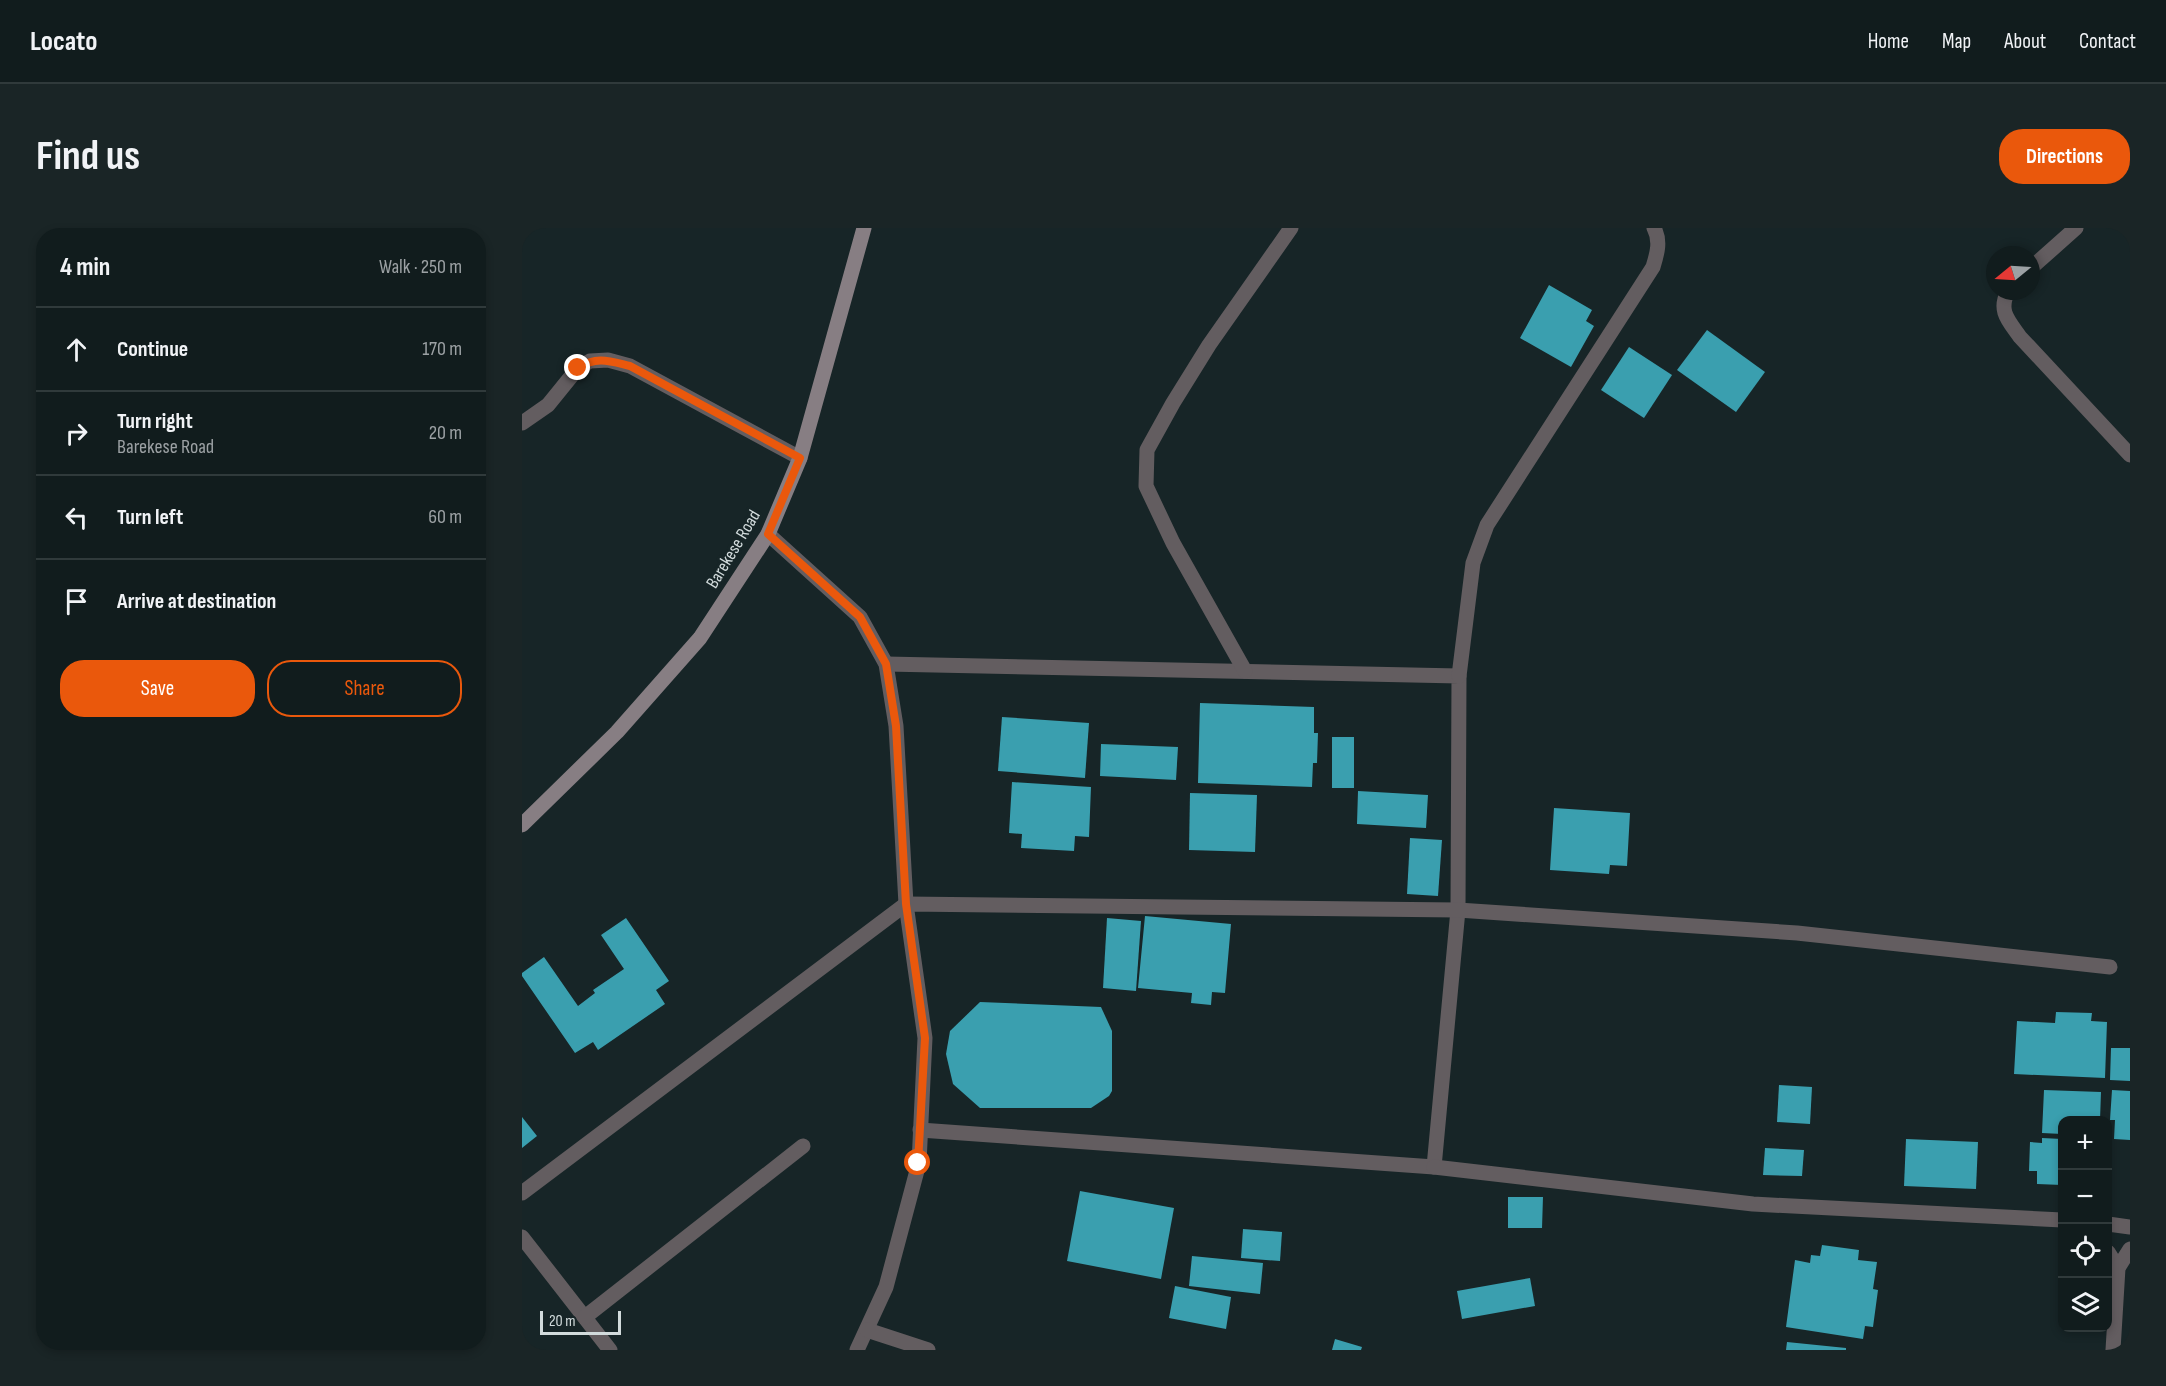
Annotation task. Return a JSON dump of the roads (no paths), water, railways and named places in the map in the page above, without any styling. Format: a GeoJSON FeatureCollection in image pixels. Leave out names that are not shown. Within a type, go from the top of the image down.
{"type":"FeatureCollection","features":[{"type":"Feature","properties":{"kind":"main road","name":"Barekese Road"},"geometry":{"type":"LineString","coordinates":[[522,825],[617,732],[700,638],[768,534],[800,458],[864,228]]}},
{"type":"Feature","properties":{"kind":"street"},"geometry":{"type":"LineString","coordinates":[[1245,671],[1173,543],[1146,486],[1147,450],[1209,345],[1291,228]]}},
{"type":"Feature","properties":{"kind":"street"},"geometry":{"type":"LineString","coordinates":[[1434,1167],[1458,910],[1459,676],[1473,563],[1487,525],[1653,267],[1658,250],[1657,234],[1654,228]]}},
{"type":"Feature","properties":{"kind":"street"},"geometry":{"type":"LineString","coordinates":[[2040,260],[2076,228]]}},
{"type":"Feature","properties":{"kind":"street"},"geometry":{"type":"LineString","coordinates":[[2004,300],[2006,317],[2020,337],[2130,455]]}},
{"type":"Feature","properties":{"kind":"street"},"geometry":{"type":"LineString","coordinates":[[522,423],[548,405],[578,368],[590,361],[608,360],[630,366],[800,458]]}},
{"type":"Feature","properties":{"kind":"street"},"geometry":{"type":"LineString","coordinates":[[768,534],[860,617],[886,664],[896,726],[906,904],[925,1038],[918,1163],[886,1287],[856,1350]]}},
{"type":"Feature","properties":{"kind":"street"},"geometry":{"type":"LineString","coordinates":[[886,664],[1459,676]]}},
{"type":"Feature","properties":{"kind":"street"},"geometry":{"type":"LineString","coordinates":[[522,1193],[906,904],[1458,910],[1797,933],[2110,967]]}},
{"type":"Feature","properties":{"kind":"street"},"geometry":{"type":"LineString","coordinates":[[920,1130],[1434,1167],[1753,1204],[2058,1220]]}},
{"type":"Feature","properties":{"kind":"street"},"geometry":{"type":"LineString","coordinates":[[585,1317],[803,1146]]}},
{"type":"Feature","properties":{"kind":"street"},"geometry":{"type":"LineString","coordinates":[[2112,1225],[2130,1227]]}},
{"type":"Feature","properties":{"kind":"street"},"geometry":{"type":"LineString","coordinates":[[522,1237],[610,1350]]}},
{"type":"Feature","properties":{"kind":"street"},"geometry":{"type":"LineString","coordinates":[[2113,1350],[2118,1268],[2130,1249]]}},
{"type":"Feature","properties":{"kind":"street"},"geometry":{"type":"LineString","coordinates":[[2112,1258],[2118,1268]]}},
{"type":"Feature","properties":{"kind":"street"},"geometry":{"type":"LineString","coordinates":[[867,1329],[928,1350]]}}]}
